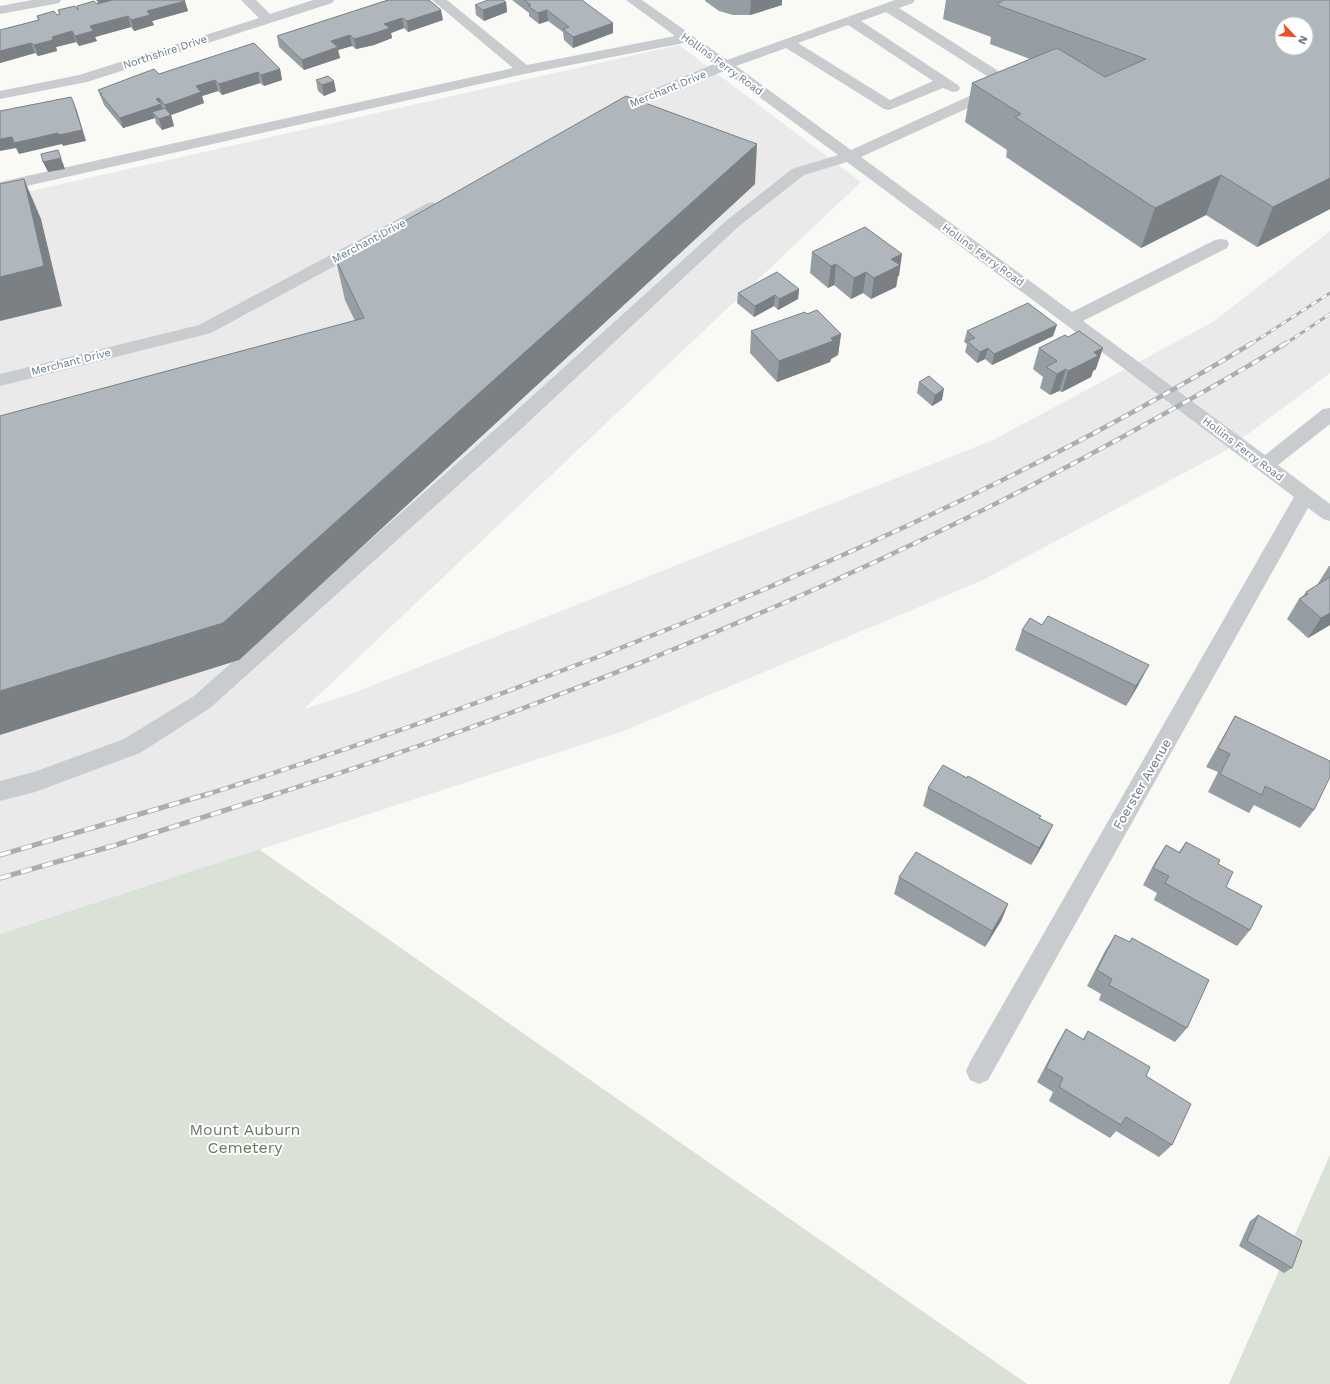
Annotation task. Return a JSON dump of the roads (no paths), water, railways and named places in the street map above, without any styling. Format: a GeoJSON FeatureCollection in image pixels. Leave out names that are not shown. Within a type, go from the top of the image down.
{"type":"FeatureCollection","features":[{"type":"Feature","properties":{"kind":"street"},"geometry":{"type":"LineString","coordinates":[[0,10],[54,0]]}},
{"type":"Feature","properties":{"kind":"street"},"geometry":{"type":"LineString","coordinates":[[248,0],[268,19]]}},
{"type":"Feature","properties":{"kind":"street","name":"Northshire Drive"},"geometry":{"type":"LineString","coordinates":[[0,95],[82,79],[327,0]]}},
{"type":"Feature","properties":{"kind":"street"},"geometry":{"type":"LineString","coordinates":[[440,0],[524,70]]}},
{"type":"Feature","properties":{"kind":"street","name":"Hollins Ferry Road"},"geometry":{"type":"LineString","coordinates":[[633,0],[1071,320],[1330,514]]}},
{"type":"Feature","properties":{"kind":"street","name":"Merchant Drive"},"geometry":{"type":"LineString","coordinates":[[600,116],[725,66],[908,0]]}},
{"type":"Feature","properties":{"kind":"street"},"geometry":{"type":"LineString","coordinates":[[0,791],[35,782],[132,746],[202,702],[514,424],[732,224],[798,172],[849,157],[1009,84],[888,7]]}},
{"type":"Feature","properties":{"kind":"street"},"geometry":{"type":"LineString","coordinates":[[850,20],[973,101]]}},
{"type":"Feature","properties":{"kind":"street"},"geometry":{"type":"LineString","coordinates":[[0,188],[524,70],[687,38]]}},
{"type":"Feature","properties":{"kind":"street"},"geometry":{"type":"LineString","coordinates":[[788,43],[889,106],[944,82]]}},
{"type":"Feature","properties":{"kind":"street","name":"Merchant Drive"},"geometry":{"type":"LineString","coordinates":[[0,380],[205,329],[448,198]]}},
{"type":"Feature","properties":{"kind":"street"},"geometry":{"type":"LineString","coordinates":[[1071,320],[1221,244]]}},
{"type":"Feature","properties":{"kind":"street"},"geometry":{"type":"LineString","coordinates":[[1265,465],[1330,414]]}},
{"type":"Feature","properties":{"kind":"street","name":"Foerster Avenue"},"geometry":{"type":"LineString","coordinates":[[979,1071],[1305,496]]}},
{"type":"Feature","properties":{"kind":"railway"},"geometry":{"type":"LineString","coordinates":[[1251,344],[1330,293]]}},
{"type":"Feature","properties":{"kind":"railway"},"geometry":{"type":"LineString","coordinates":[[1285,344],[1330,314]]}},
{"type":"Feature","properties":{"kind":"railway"},"geometry":{"type":"LineString","coordinates":[[205,795],[387,735],[627,646],[759,592],[903,528],[1045,459],[1115,422],[1252,343]]}},
{"type":"Feature","properties":{"kind":"railway"},"geometry":{"type":"LineString","coordinates":[[275,794],[492,720],[601,679],[815,589],[920,541],[1024,489],[1126,435],[1247,367],[1286,343]]}},
{"type":"Feature","properties":{"kind":"railway"},"geometry":{"type":"LineString","coordinates":[[0,855],[208,794]]}},
{"type":"Feature","properties":{"kind":"railway"},"geometry":{"type":"LineString","coordinates":[[0,878],[116,845],[275,794]]}},
{"type":"Feature","properties":{"kind":"park label","name":"Mount Auburn Cemetery"},"geometry":{"type":"Point","coordinates":[245,1138]}}]}
